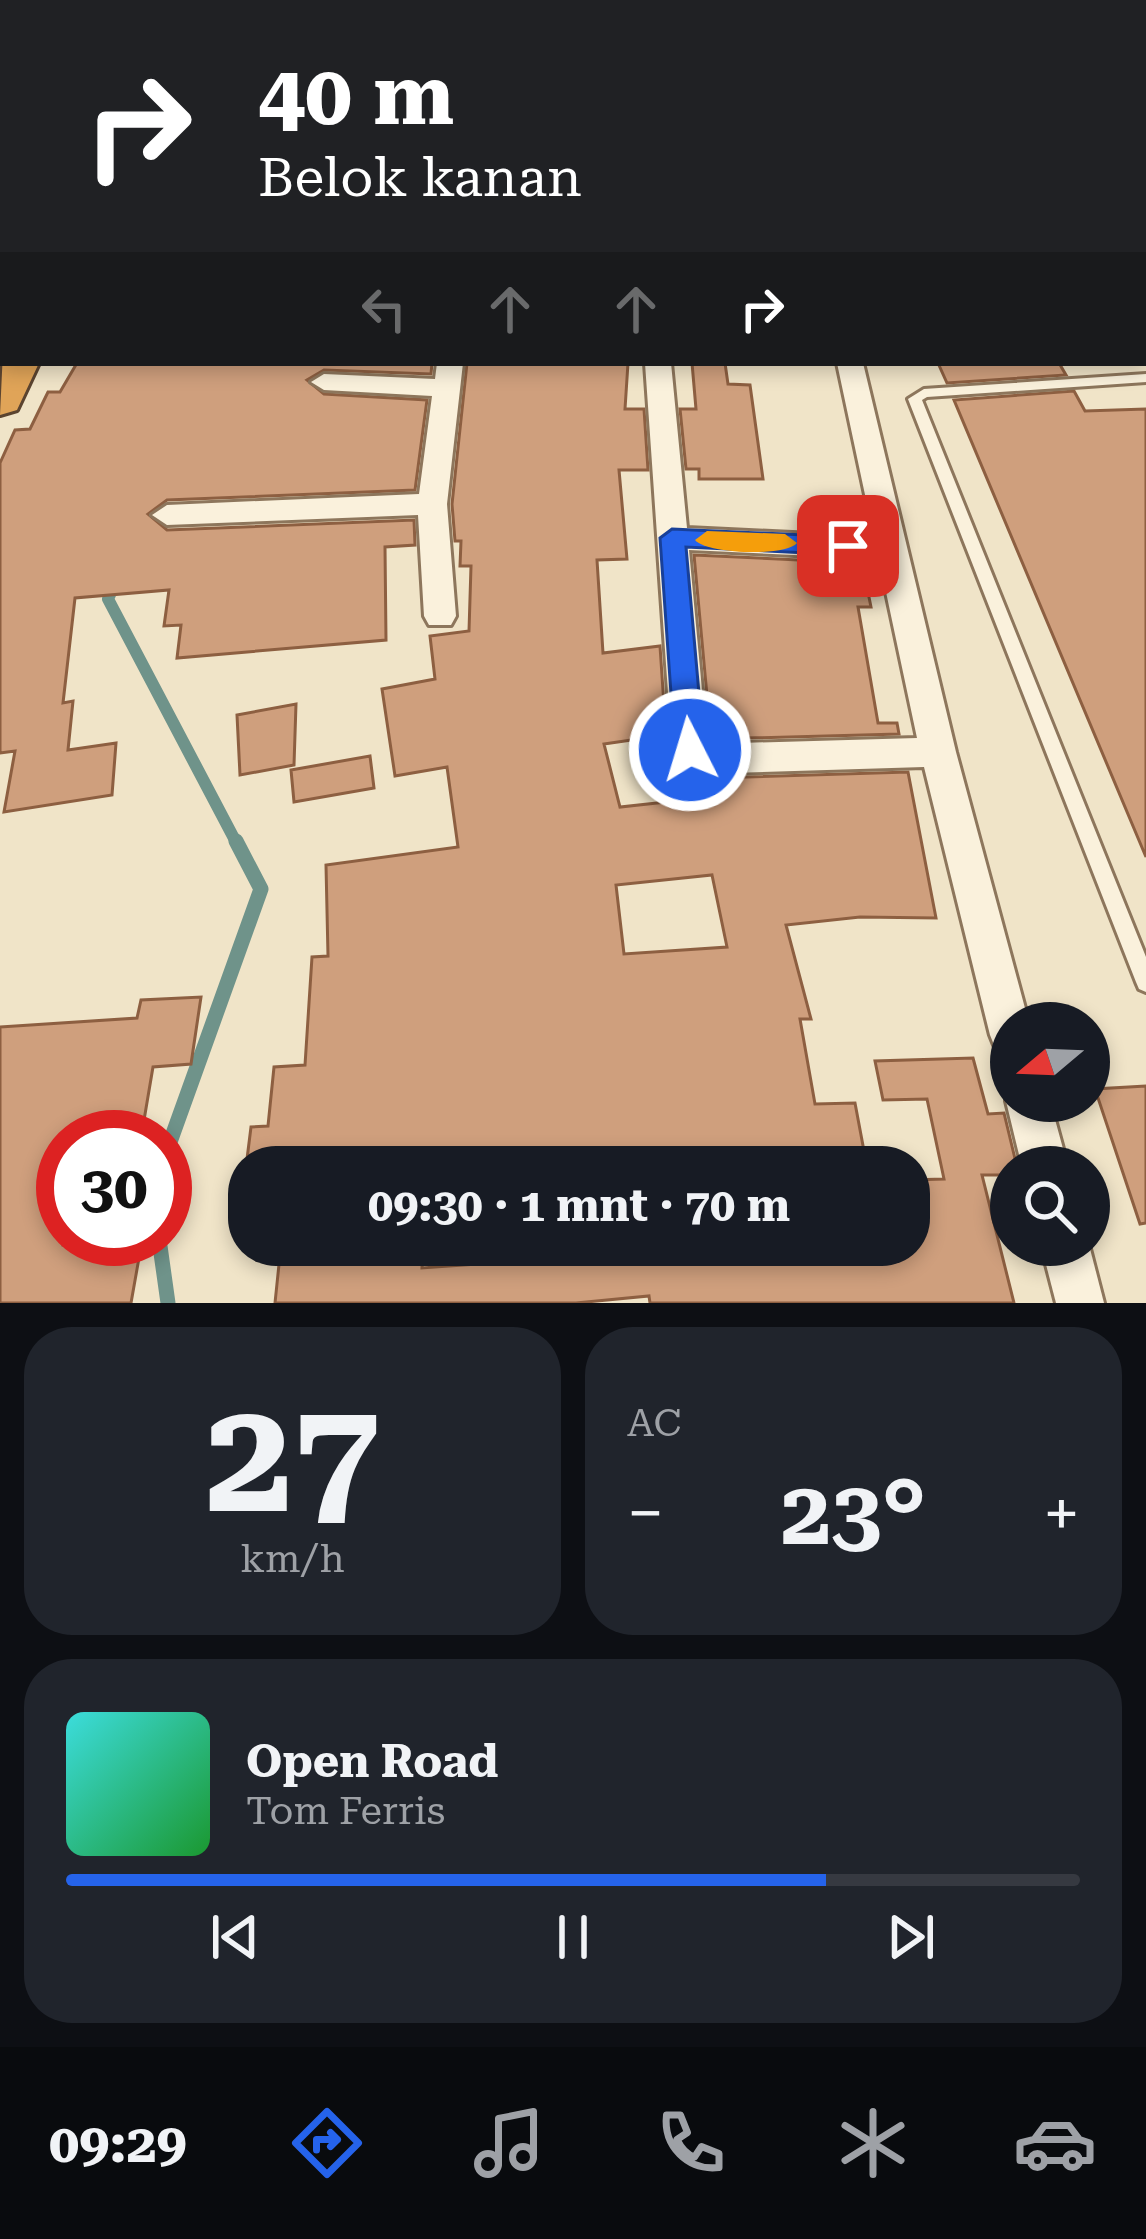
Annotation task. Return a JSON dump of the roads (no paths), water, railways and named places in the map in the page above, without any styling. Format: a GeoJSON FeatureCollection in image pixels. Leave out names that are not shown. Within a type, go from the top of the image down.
{"type":"FeatureCollection","features":[{"type":"Feature","properties":{"kind":"highway"},"geometry":{"type":"LineString","coordinates":[[0,399],[14,366]]}},
{"type":"Feature","properties":{"kind":"street"},"geometry":{"type":"LineString","coordinates":[[658,366],[690,750],[696,759],[938,752]]}},
{"type":"Feature","properties":{"kind":"street"},"geometry":{"type":"LineString","coordinates":[[851,366],[938,752],[1002,1002]]}},
{"type":"Feature","properties":{"kind":"street"},"geometry":{"type":"LineString","coordinates":[[324,382],[447,376],[432,504],[440,616]]}},
{"type":"Feature","properties":{"kind":"street"},"geometry":{"type":"LineString","coordinates":[[167,515],[432,504]]}},
{"type":"Feature","properties":{"kind":"street"},"geometry":{"type":"LineString","coordinates":[[672,538],[892,549]]}},
{"type":"Feature","properties":{"kind":"street"},"geometry":{"type":"LineString","coordinates":[[1070,1266],[1080,1303]]}},
{"type":"Feature","properties":{"kind":"lane"},"geometry":{"type":"LineString","coordinates":[[1146,378],[924,393],[915,399],[1146,982]]}},
{"type":"Feature","properties":{"kind":"waterway"},"geometry":{"type":"LineString","coordinates":[[115,583],[108,599],[237,844]]}},
{"type":"Feature","properties":{"kind":"waterway"},"geometry":{"type":"LineString","coordinates":[[182,1110],[261,889],[236,841]]}},
{"type":"Feature","properties":{"kind":"waterway"},"geometry":{"type":"LineString","coordinates":[[163,1266],[168,1303]]}}]}
